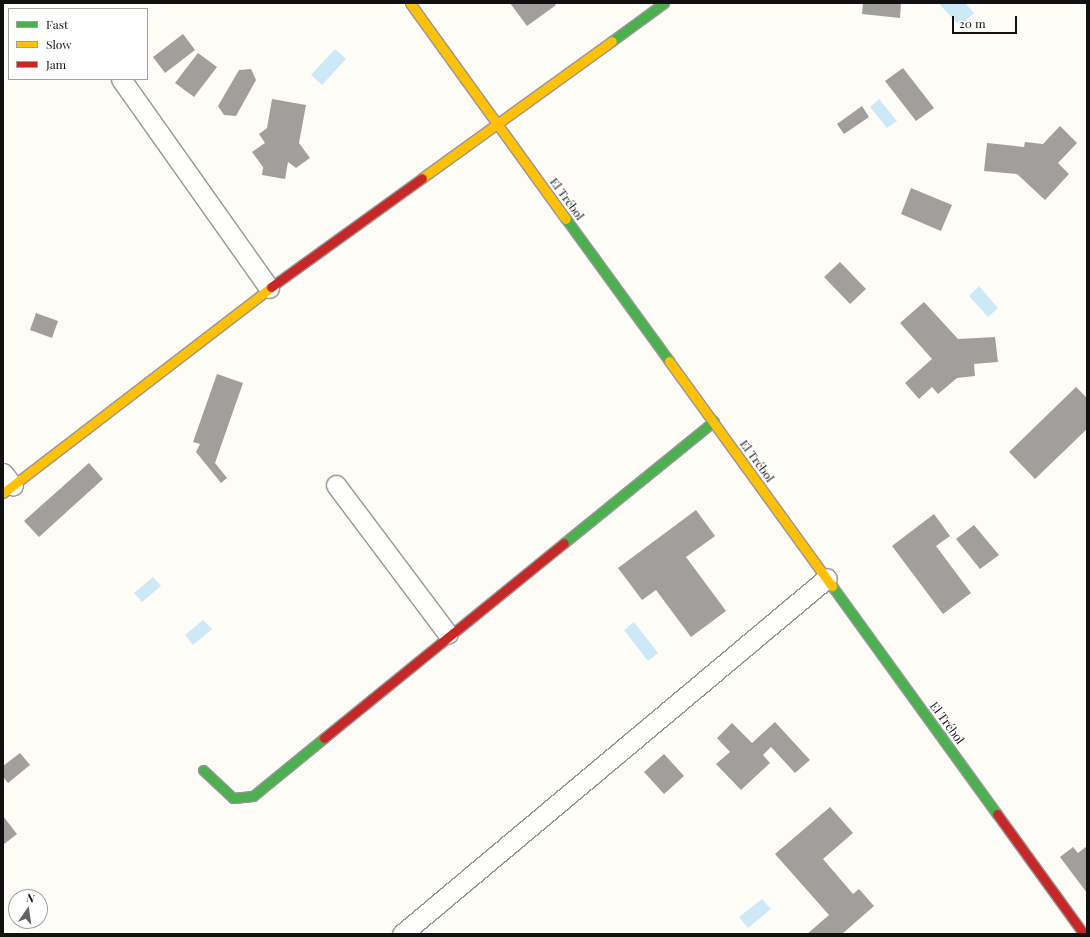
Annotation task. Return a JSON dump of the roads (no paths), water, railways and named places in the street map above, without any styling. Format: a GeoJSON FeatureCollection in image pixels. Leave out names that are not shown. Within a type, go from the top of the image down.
{"type":"FeatureCollection","features":[{"type":"Feature","properties":{"kind":"street","name":"El Trébol"},"geometry":{"type":"LineString","coordinates":[[410,3],[1084,934]]}},
{"type":"Feature","properties":{"kind":"street"},"geometry":{"type":"LineString","coordinates":[[6,484],[269,288],[496,122],[664,3]]}},
{"type":"Feature","properties":{"kind":"street"},"geometry":{"type":"LineString","coordinates":[[122,80],[269,288]]}},
{"type":"Feature","properties":{"kind":"street"},"geometry":{"type":"LineString","coordinates":[[203,770],[233,798],[253,796],[448,634],[714,421]]}},
{"type":"Feature","properties":{"kind":"street"},"geometry":{"type":"LineString","coordinates":[[336,485],[448,634]]}},
{"type":"Feature","properties":{"kind":"street"},"geometry":{"type":"LineString","coordinates":[[402,934],[827,578]]}},
{"type":"Feature","properties":{"kind":"water"},"geometry":{"type":"Polygon","coordinates":[[[942,3],[965,3],[974,13],[960,26],[940,5],[942,3]]]}},
{"type":"Feature","properties":{"kind":"water"},"geometry":{"type":"Polygon","coordinates":[[[335,49],[346,59],[322,85],[311,75],[335,49]]]}},
{"type":"Feature","properties":{"kind":"water"},"geometry":{"type":"Polygon","coordinates":[[[879,99],[897,121],[887,128],[870,107],[879,99]]]}},
{"type":"Feature","properties":{"kind":"water"},"geometry":{"type":"Polygon","coordinates":[[[979,286],[998,308],[988,317],[969,296],[979,286]]]}},
{"type":"Feature","properties":{"kind":"water"},"geometry":{"type":"Polygon","coordinates":[[[153,577],[161,586],[142,602],[134,593],[153,577]]]}},
{"type":"Feature","properties":{"kind":"water"},"geometry":{"type":"Polygon","coordinates":[[[203,620],[212,629],[193,645],[185,635],[203,620]]]}},
{"type":"Feature","properties":{"kind":"water"},"geometry":{"type":"Polygon","coordinates":[[[634,622],[658,653],[648,661],[624,630],[634,622]]]}},
{"type":"Feature","properties":{"kind":"water"},"geometry":{"type":"Polygon","coordinates":[[[762,899],[771,909],[748,928],[739,917],[762,899]]]}}]}
